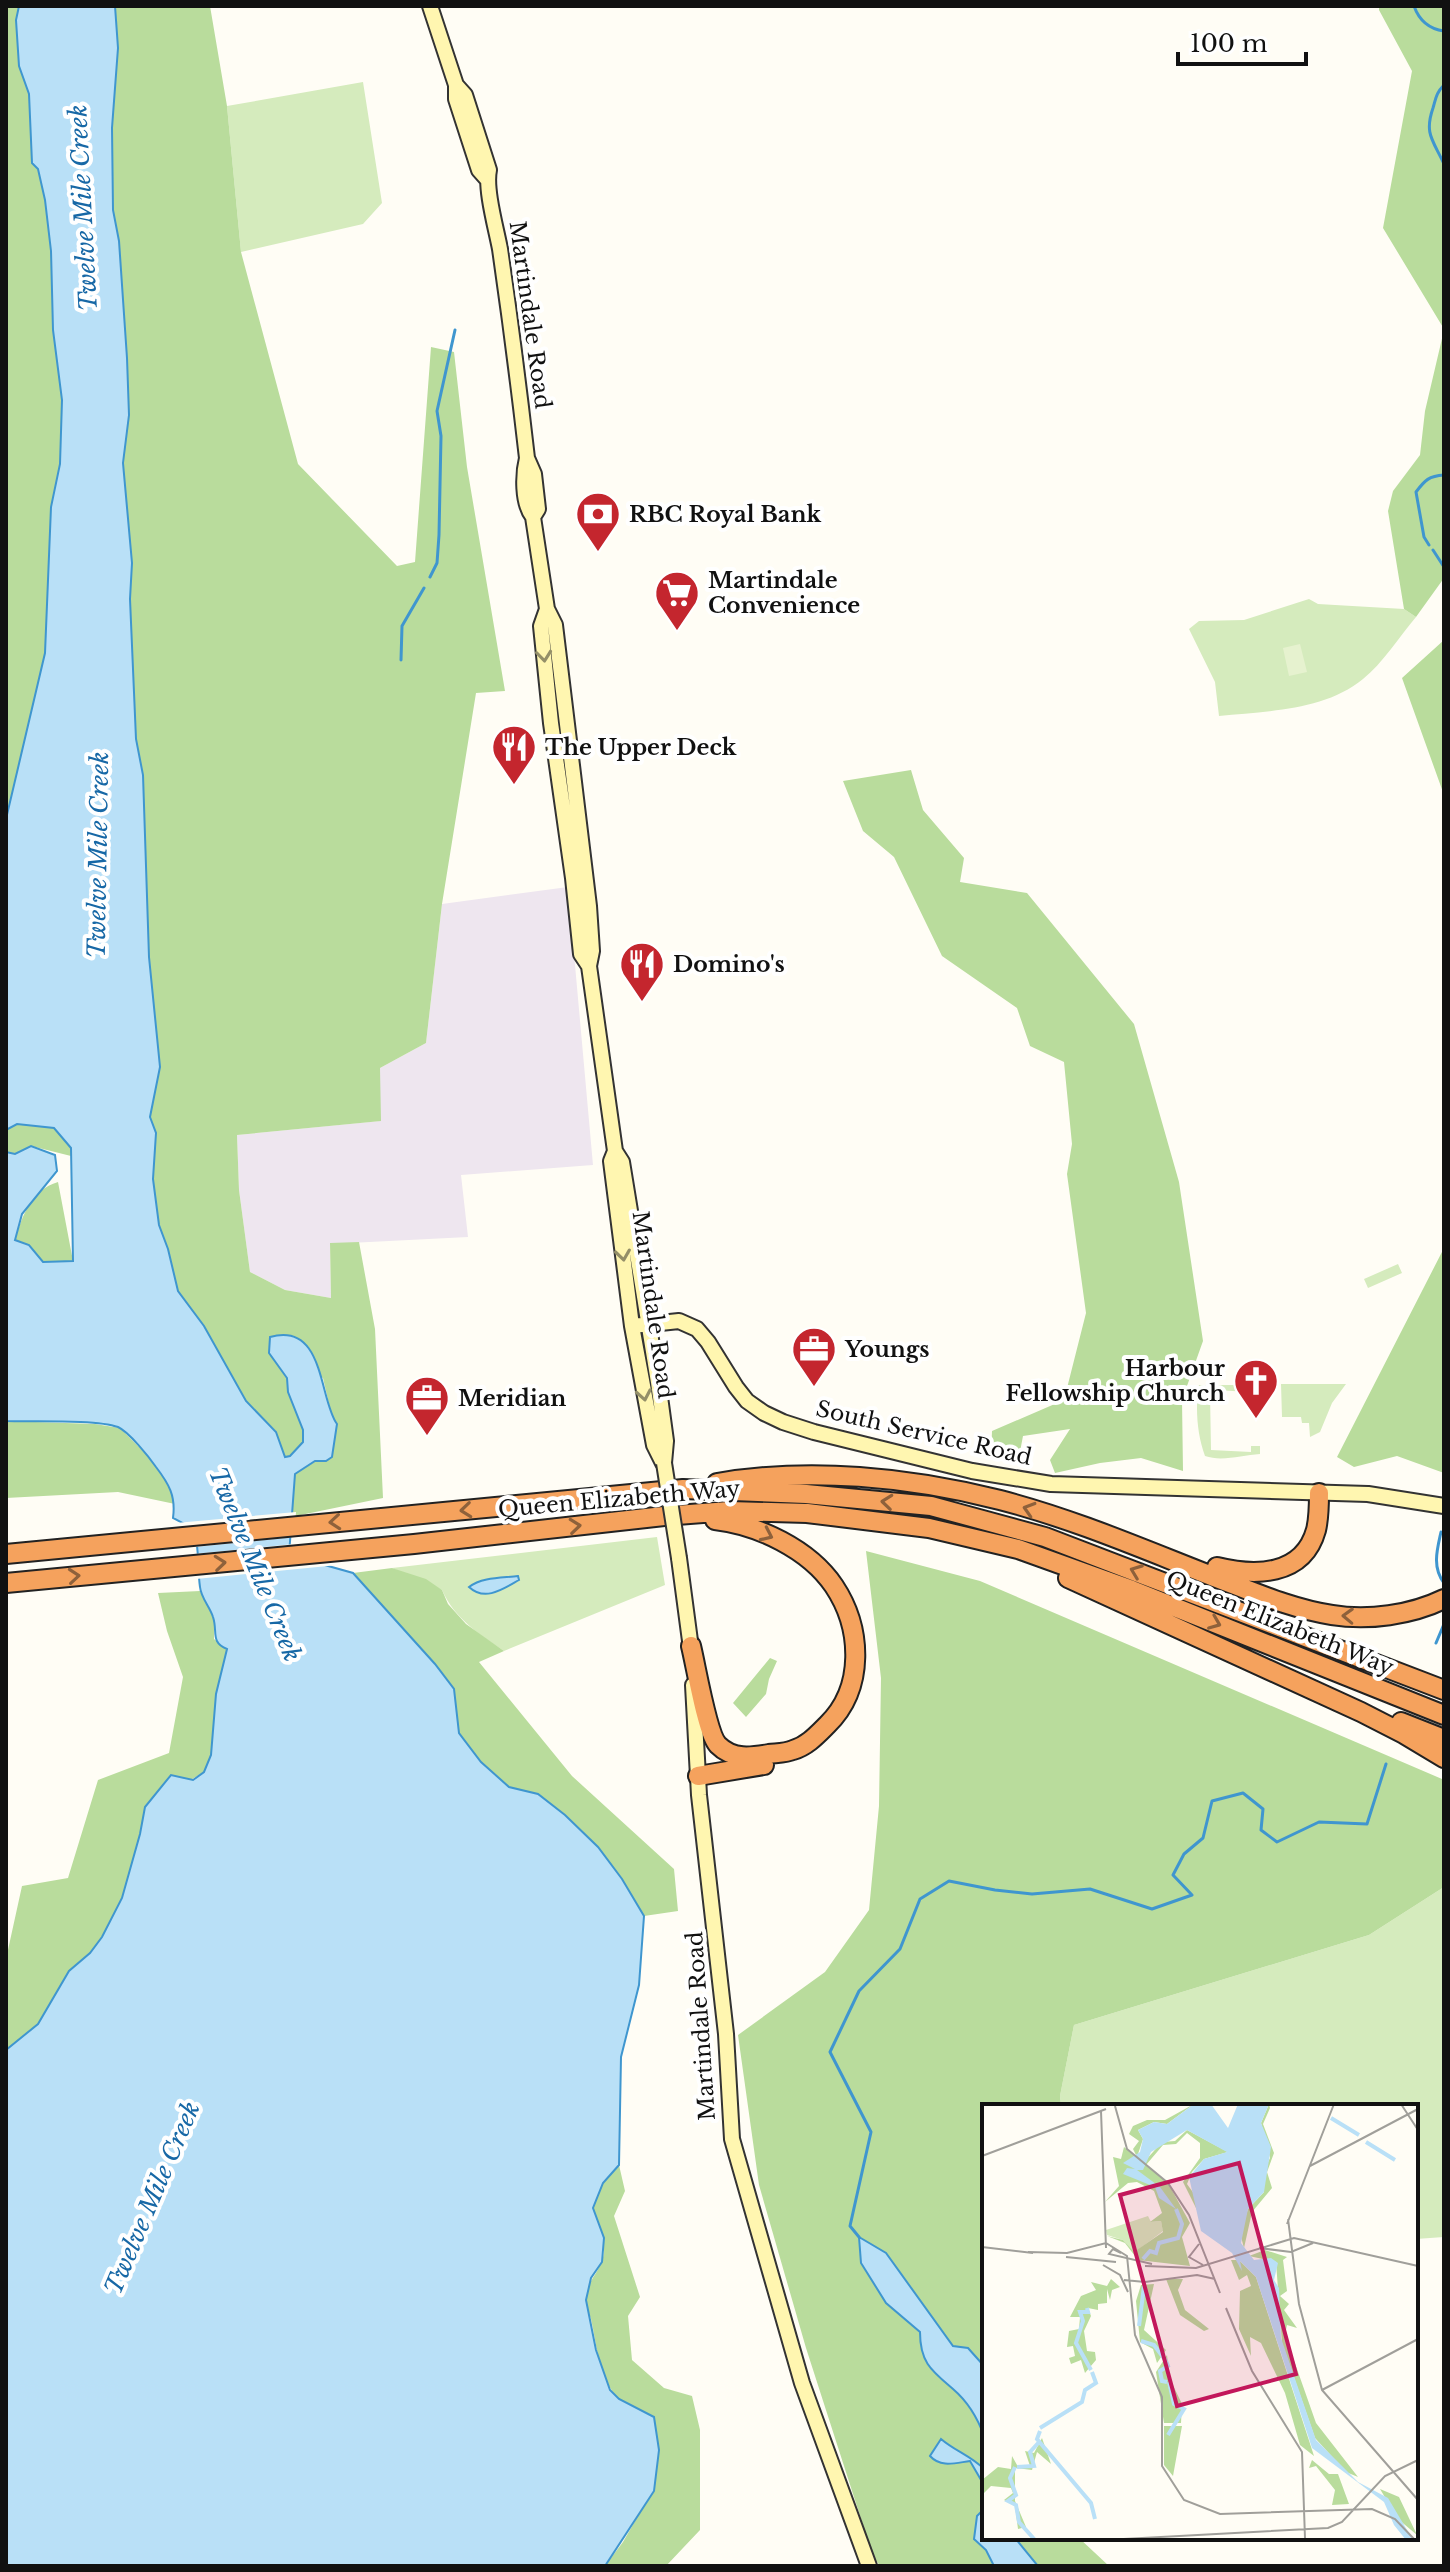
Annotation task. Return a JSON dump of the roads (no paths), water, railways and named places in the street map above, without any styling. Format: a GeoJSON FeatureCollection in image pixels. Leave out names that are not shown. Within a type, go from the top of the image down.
{"type":"FeatureCollection","features":[{"type":"Feature","properties":{"kind":"highway"},"geometry":{"type":"LineString","coordinates":[[683,1489],[750,1477],[864,1478],[948,1489],[1001,1500],[1102,1534],[1296,1607],[1333,1615],[1376,1616],[1425,1609],[1444,1599]]}},
{"type":"Feature","properties":{"kind":"highway","name":"Queen Elizabeth Way"},"geometry":{"type":"LineString","coordinates":[[6,1554],[683,1489],[806,1494],[931,1506],[1045,1537],[1444,1690]]}},
{"type":"Feature","properties":{"kind":"highway"},"geometry":{"type":"LineString","coordinates":[[1102,1534],[1211,1566],[1244,1573],[1262,1573],[1296,1560],[1308,1548],[1316,1532],[1319,1493]]}},
{"type":"Feature","properties":{"kind":"highway","name":"Queen Elizabeth Way"},"geometry":{"type":"LineString","coordinates":[[6,1583],[414,1544],[664,1516],[729,1511],[807,1513],[929,1528],[1018,1549],[1104,1579],[1444,1715]]}},
{"type":"Feature","properties":{"kind":"highway"},"geometry":{"type":"LineString","coordinates":[[664,1516],[735,1522],[781,1542],[811,1561],[839,1595],[856,1644],[850,1690],[836,1717],[813,1739],[779,1761],[698,1776]]}},
{"type":"Feature","properties":{"kind":"highway"},"geometry":{"type":"LineString","coordinates":[[929,1528],[1031,1562],[1128,1604],[1393,1728],[1444,1758]]}},
{"type":"Feature","properties":{"kind":"highway"},"geometry":{"type":"LineString","coordinates":[[6,1543],[140,1540]]}},
{"type":"Feature","properties":{"kind":"highway"},"geometry":{"type":"LineString","coordinates":[[691,1646],[709,1731],[718,1745],[732,1754],[748,1758],[791,1751]]}},
{"type":"Feature","properties":{"kind":"highway"},"geometry":{"type":"LineString","coordinates":[[1301,1686],[1444,1739]]}},
{"type":"Feature","properties":{"kind":"main road","name":"Martindale Road"},"geometry":{"type":"LineString","coordinates":[[430,6],[456,85],[465,95],[489,170],[487,179],[513,337],[527,458],[534,474],[538,509],[533,517],[547,609],[541,626],[581,954],[589,966],[615,1151],[622,1162],[648,1325],[666,1441],[664,1463],[691,1646],[698,1776],[725,2019],[732,2139],[802,2383],[869,2566]]}},
{"type":"Feature","properties":{"kind":"main road","name":"Martindale Road"},"geometry":{"type":"LineString","coordinates":[[615,1151],[611,1161],[632,1326],[654,1445],[664,1463]]}},
{"type":"Feature","properties":{"kind":"main road","name":"South Service Road"},"geometry":{"type":"LineString","coordinates":[[632,1326],[679,1321],[697,1329],[747,1401],[774,1418],[814,1432],[972,1471],[1051,1484],[1368,1494],[1444,1506]]}},
{"type":"Feature","properties":{"kind":"water","name":"Twelve Mile Creek"},"geometry":{"type":"Polygon","coordinates":[[[19,6],[115,6],[118,48],[112,128],[113,210],[119,241],[129,415],[123,463],[132,563],[130,599],[136,739],[143,775],[149,957],[160,1067],[150,1117],[156,1133],[153,1179],[159,1225],[178,1291],[204,1326],[246,1401],[276,1432],[285,1457],[290,1456],[303,1442],[303,1430],[288,1392],[287,1378],[269,1353],[270,1337],[288,1335],[301,1340],[311,1351],[337,1424],[332,1457],[326,1461],[315,1461],[295,1474],[289,1555],[353,1573],[454,1689],[459,1733],[481,1762],[509,1787],[538,1794],[565,1815],[598,1847],[644,1916],[639,1985],[621,2057],[619,2165],[603,2183],[593,2208],[604,2238],[602,2262],[591,2278],[586,2300],[596,2350],[610,2390],[619,2399],[654,2417],[659,2450],[654,2491],[605,2566],[6,2566],[6,2050],[38,2024],[69,1971],[90,1953],[102,1937],[122,1898],[145,1807],[171,1775],[193,1780],[204,1772],[211,1755],[216,1694],[227,1649],[216,1640],[213,1617],[201,1591],[194,1529],[173,1518],[168,1485],[133,1439],[118,1427],[108,1424],[6,1421],[6,1152],[15,1154],[31,1146],[55,1155],[57,1171],[22,1214],[15,1240],[29,1245],[43,1262],[73,1261],[71,1148],[54,1128],[17,1124],[6,1130],[6,819],[45,653],[51,507],[60,464],[62,400],[53,330],[51,251],[45,200],[38,169],[32,163],[29,94],[19,66],[16,20],[19,6]]]}},
{"type":"Feature","properties":{"kind":"water"},"geometry":{"type":"Polygon","coordinates":[[[518,1576],[519,1580],[488,1594],[481,1594],[469,1587],[486,1580],[518,1576]]]}},
{"type":"Feature","properties":{"kind":"water"},"geometry":{"type":"Polygon","coordinates":[[[859,2237],[886,2253],[953,2346],[968,2348],[982,2364],[982,2432],[967,2405],[925,2359],[920,2332],[886,2303],[861,2263],[859,2237]]]}},
{"type":"Feature","properties":{"kind":"water"},"geometry":{"type":"Polygon","coordinates":[[[941,2439],[982,2467],[982,2482],[970,2461],[944,2463],[930,2456],[941,2439]]]}},
{"type":"Feature","properties":{"kind":"water"},"geometry":{"type":"Polygon","coordinates":[[[982,2511],[982,2540],[1017,2540],[1038,2566],[994,2566],[986,2550],[974,2539],[977,2516],[982,2511]]]}},
{"type":"Feature","properties":{"kind":"waterway"},"geometry":{"type":"LineString","coordinates":[[1414,6],[1425,23],[1444,31]]}},
{"type":"Feature","properties":{"kind":"waterway"},"geometry":{"type":"LineString","coordinates":[[1444,85],[1437,96],[1429,124],[1431,137],[1444,164]]}},
{"type":"Feature","properties":{"kind":"waterway"},"geometry":{"type":"LineString","coordinates":[[430,577],[437,563],[439,535],[441,436],[437,411],[455,330]]}},
{"type":"Feature","properties":{"kind":"waterway"},"geometry":{"type":"LineString","coordinates":[[1429,545],[1424,537],[1416,492],[1428,479],[1444,475]]}},
{"type":"Feature","properties":{"kind":"waterway"},"geometry":{"type":"LineString","coordinates":[[1433,550],[1444,567]]}},
{"type":"Feature","properties":{"kind":"waterway"},"geometry":{"type":"LineString","coordinates":[[401,660],[402,626],[424,588]]}},
{"type":"Feature","properties":{"kind":"waterway"},"geometry":{"type":"LineString","coordinates":[[1441,1532],[1437,1565],[1444,1583]]}},
{"type":"Feature","properties":{"kind":"waterway"},"geometry":{"type":"LineString","coordinates":[[1436,1643],[1444,1624]]}},
{"type":"Feature","properties":{"kind":"waterway"},"geometry":{"type":"LineString","coordinates":[[859,2237],[850,2226],[871,2132],[830,2052],[859,1991],[900,1949],[920,1899],[949,1881],[1032,1894],[1090,1889],[1152,1909],[1192,1895],[1173,1875],[1184,1854],[1203,1838],[1212,1801],[1243,1793],[1263,1809],[1261,1830],[1277,1842],[1319,1822],[1367,1824],[1386,1764]]}},
{"type":"Feature","properties":{"kind":"place","name":"RBC Royal Bank"},"geometry":{"type":"Point","coordinates":[598,553]}},
{"type":"Feature","properties":{"kind":"place","name":"Martindale Convenience"},"geometry":{"type":"Point","coordinates":[677,632]}},
{"type":"Feature","properties":{"kind":"place","name":"The Upper Deck"},"geometry":{"type":"Point","coordinates":[514,786]}},
{"type":"Feature","properties":{"kind":"place","name":"Domino's"},"geometry":{"type":"Point","coordinates":[642,1003]}},
{"type":"Feature","properties":{"kind":"place","name":"Youngs"},"geometry":{"type":"Point","coordinates":[814,1388]}},
{"type":"Feature","properties":{"kind":"place","name":"Harbour Fellowship Church"},"geometry":{"type":"Point","coordinates":[1256,1420]}},
{"type":"Feature","properties":{"kind":"place","name":"Meridian"},"geometry":{"type":"Point","coordinates":[427,1437]}}]}
